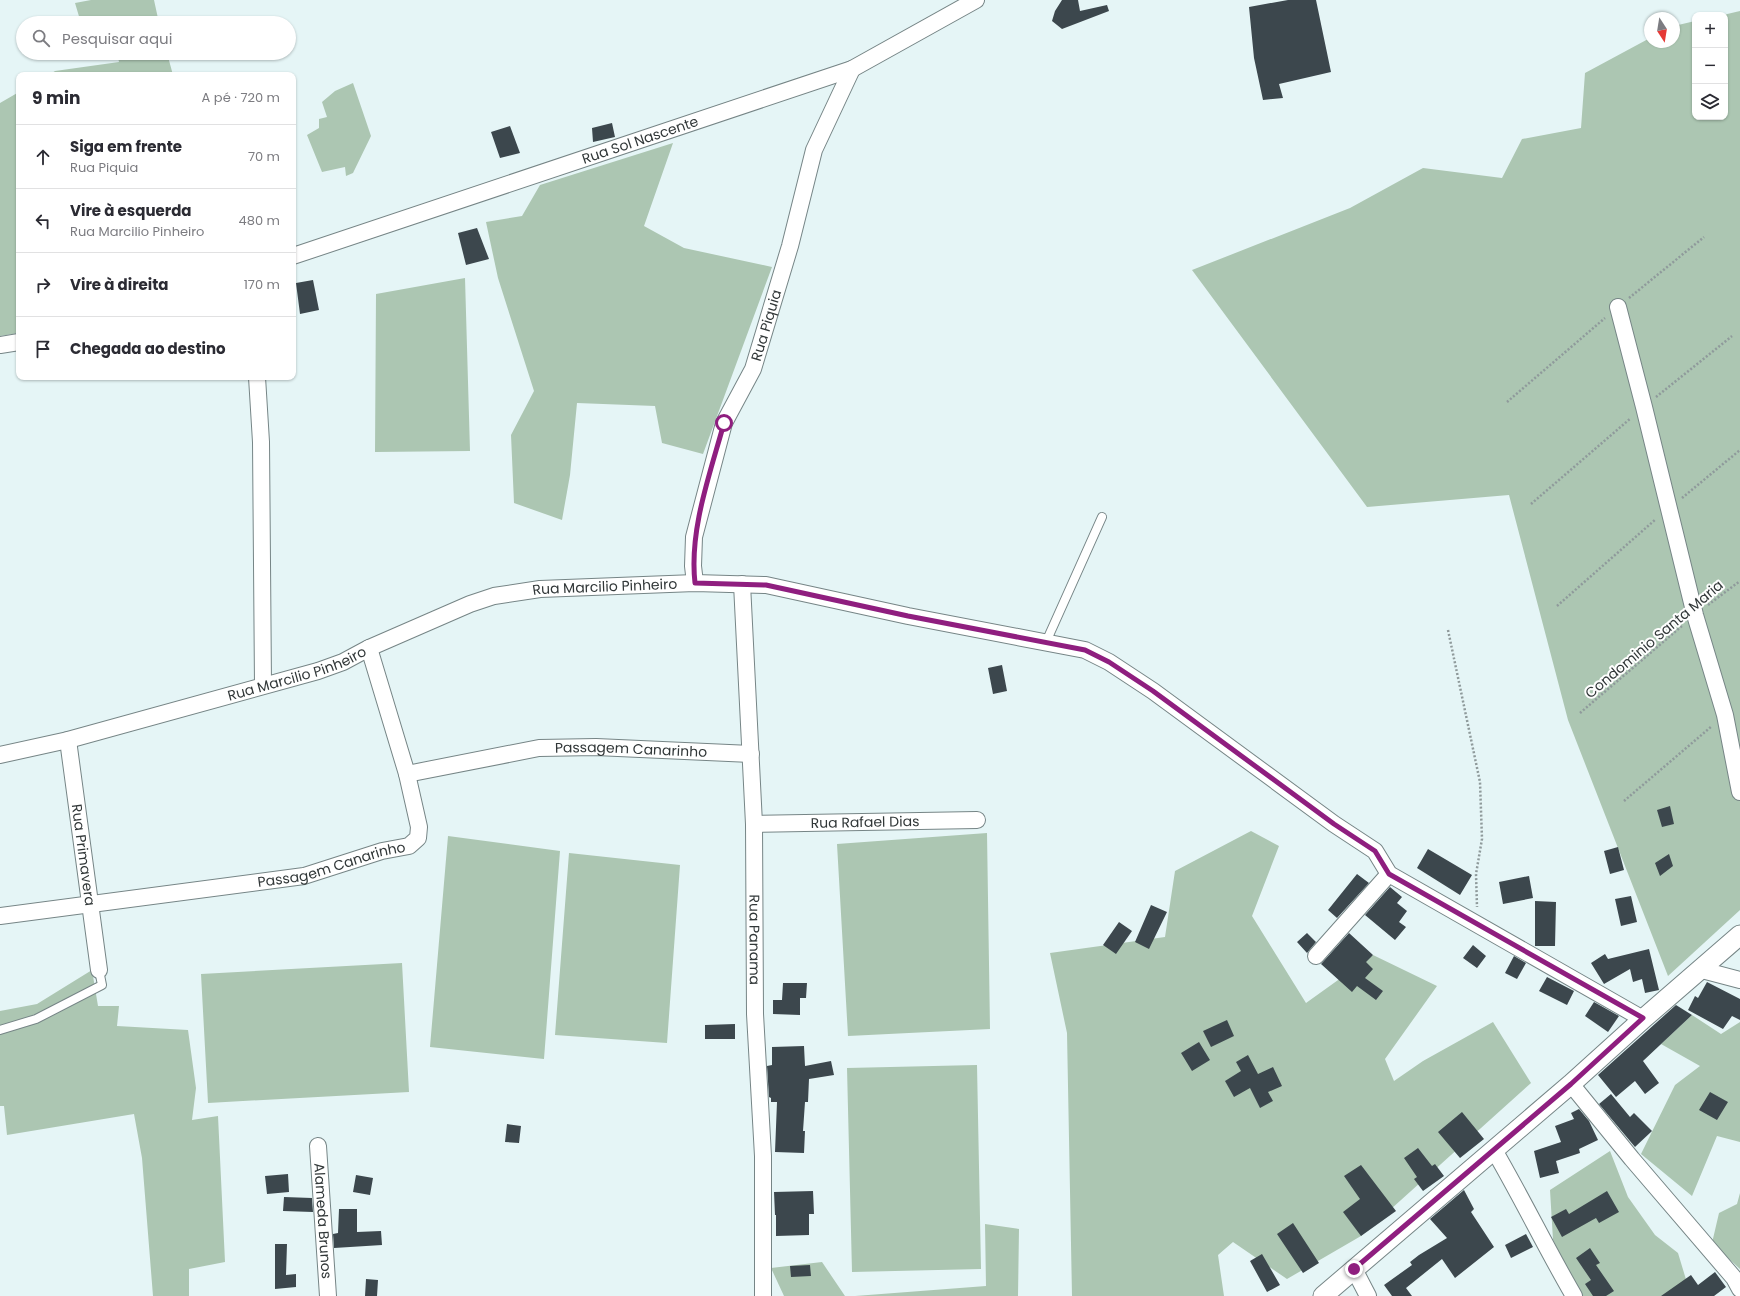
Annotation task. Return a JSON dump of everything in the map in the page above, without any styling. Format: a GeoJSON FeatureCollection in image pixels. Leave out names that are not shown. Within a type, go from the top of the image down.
{"type":"FeatureCollection","features":[{"type":"Feature","properties":{"kind":"street","name":"Rua Sol Nascente"},"geometry":{"type":"LineString","coordinates":[[296,255],[852,69],[976,0]]}},
{"type":"Feature","properties":{"kind":"street","name":"Rua Piquia"},"geometry":{"type":"LineString","coordinates":[[695,583],[693,566],[694,537],[724,423],[753,369],[790,246],[814,150],[852,69]]}},
{"type":"Feature","properties":{"kind":"street"},"geometry":{"type":"LineString","coordinates":[[1618,307],[1695,615],[1724,716],[1740,792]]}},
{"type":"Feature","properties":{"kind":"street"},"geometry":{"type":"LineString","coordinates":[[0,345],[16,342]]}},
{"type":"Feature","properties":{"kind":"street"},"geometry":{"type":"LineString","coordinates":[[257,380],[261,442],[263,685]]}},
{"type":"Feature","properties":{"kind":"street","name":"Rua Marcilio Pinheiro"},"geometry":{"type":"LineString","coordinates":[[0,755],[68,740],[318,671],[343,662],[369,648],[470,604],[502,595],[540,589],[695,583],[766,585],[908,616],[1085,650],[1109,662],[1153,691],[1334,824],[1375,851],[1389,874],[1643,1018]]}},
{"type":"Feature","properties":{"kind":"street","name":"Rua Panama"},"geometry":{"type":"LineString","coordinates":[[742,584],[754,824],[755,1014],[763,1156],[762,1296]]}},
{"type":"Feature","properties":{"kind":"street"},"geometry":{"type":"LineString","coordinates":[[369,648],[407,774]]}},
{"type":"Feature","properties":{"kind":"street","name":"Rua Primavera"},"geometry":{"type":"LineString","coordinates":[[68,740],[89,905],[99,970]]}},
{"type":"Feature","properties":{"kind":"street","name":"Passagem Canarinho"},"geometry":{"type":"LineString","coordinates":[[0,916],[304,876],[382,851],[409,846],[418,838],[419,827],[407,774],[539,748],[596,747],[751,754]]}},
{"type":"Feature","properties":{"kind":"street","name":"Rua Rafael Dias"},"geometry":{"type":"LineString","coordinates":[[754,824],[977,820]]}},
{"type":"Feature","properties":{"kind":"street"},"geometry":{"type":"LineString","coordinates":[[1316,956],[1389,874]]}},
{"type":"Feature","properties":{"kind":"street"},"geometry":{"type":"LineString","coordinates":[[1323,1296],[1571,1084],[1643,1018],[1702,970],[1740,935]]}},
{"type":"Feature","properties":{"kind":"street"},"geometry":{"type":"LineString","coordinates":[[1702,970],[1740,980]]}},
{"type":"Feature","properties":{"kind":"street"},"geometry":{"type":"LineString","coordinates":[[1571,1084],[1632,1159],[1734,1278],[1740,1289]]}},
{"type":"Feature","properties":{"kind":"street","name":"Alameda Brunos"},"geometry":{"type":"LineString","coordinates":[[318,1146],[328,1296]]}},
{"type":"Feature","properties":{"kind":"street"},"geometry":{"type":"LineString","coordinates":[[1494,1150],[1574,1296]]}},
{"type":"Feature","properties":{"kind":"street"},"geometry":{"type":"LineString","coordinates":[[1354,1269],[1368,1296]]}},
{"type":"Feature","properties":{"kind":"lane"},"geometry":{"type":"LineString","coordinates":[[1046,642],[1102,517]]}},
{"type":"Feature","properties":{"kind":"lane"},"geometry":{"type":"LineString","coordinates":[[0,1030],[36,1019],[102,986],[99,970]]}},
{"type":"Feature","properties":{"kind":"path"},"geometry":{"type":"LineString","coordinates":[[1557,606],[1740,450]]}},
{"type":"Feature","properties":{"kind":"path","name":"Condominio Santa Maria"},"geometry":{"type":"LineString","coordinates":[[1580,712],[1695,615],[1740,581]]}},
{"type":"Feature","properties":{"kind":"path"},"geometry":{"type":"LineString","coordinates":[[1448,630],[1480,782],[1482,839],[1476,874],[1477,924]]}},
{"type":"Feature","properties":{"kind":"path"},"geometry":{"type":"LineString","coordinates":[[1624,801],[1724,716]]}},
{"type":"Feature","properties":{"kind":"green space"},"geometry":{"type":"Polygon","coordinates":[[[91,0],[154,0],[157,16],[79,16],[75,3],[91,0]]]}},
{"type":"Feature","properties":{"kind":"green space"},"geometry":{"type":"Polygon","coordinates":[[[1740,11],[1740,910],[1668,976],[1568,720],[1509,495],[1367,507],[1192,270],[1350,208],[1423,168],[1502,178],[1522,139],[1581,128],[1585,73],[1644,41],[1644,48],[1680,48],[1680,25],[1692,22],[1692,120],[1728,120],[1728,14],[1740,11]]]}},
{"type":"Feature","properties":{"kind":"green space"},"geometry":{"type":"Polygon","coordinates":[[[119,60],[169,60],[172,72],[54,72],[55,71],[119,62],[119,60]]]}},
{"type":"Feature","properties":{"kind":"green space"},"geometry":{"type":"Polygon","coordinates":[[[353,83],[371,136],[353,173],[346,176],[345,167],[322,172],[307,135],[319,128],[319,119],[327,117],[322,102],[335,91],[353,83]]]}},
{"type":"Feature","properties":{"kind":"green space"},"geometry":{"type":"Polygon","coordinates":[[[16,94],[16,333],[0,336],[0,103],[16,94]]]}},
{"type":"Feature","properties":{"kind":"green space"},"geometry":{"type":"Polygon","coordinates":[[[673,143],[644,226],[684,248],[772,267],[703,454],[662,443],[655,406],[577,403],[570,475],[562,520],[514,503],[511,435],[534,391],[498,278],[486,222],[522,216],[540,185],[673,143]]]}},
{"type":"Feature","properties":{"kind":"green space"},"geometry":{"type":"Polygon","coordinates":[[[465,278],[470,451],[375,452],[376,294],[465,278]]]}},
{"type":"Feature","properties":{"kind":"green space"},"geometry":{"type":"Polygon","coordinates":[[[1251,831],[1279,846],[1252,916],[1306,1003],[1373,955],[1437,986],[1385,1059],[1394,1081],[1423,1061],[1493,1022],[1531,1083],[1361,1236],[1287,1279],[1233,1242],[1218,1255],[1224,1296],[1072,1296],[1067,1033],[1050,953],[1165,937],[1175,871],[1251,831]]]}},
{"type":"Feature","properties":{"kind":"green space"},"geometry":{"type":"Polygon","coordinates":[[[987,833],[990,1029],[848,1036],[837,844],[987,833]]]}},
{"type":"Feature","properties":{"kind":"green space"},"geometry":{"type":"Polygon","coordinates":[[[448,836],[560,851],[544,1059],[430,1047],[448,836]]]}},
{"type":"Feature","properties":{"kind":"green space"},"geometry":{"type":"Polygon","coordinates":[[[569,853],[680,865],[667,1043],[555,1035],[569,853]]]}},
{"type":"Feature","properties":{"kind":"green space"},"geometry":{"type":"Polygon","coordinates":[[[402,963],[409,1092],[208,1103],[201,974],[402,963]]]}},
{"type":"Feature","properties":{"kind":"green space"},"geometry":{"type":"Polygon","coordinates":[[[92,970],[98,1006],[119,1006],[117,1026],[188,1030],[196,1088],[192,1120],[218,1116],[225,1262],[189,1269],[189,1296],[153,1296],[142,1158],[134,1114],[7,1135],[4,1106],[0,1106],[0,1011],[37,1004],[92,970]]]}},
{"type":"Feature","properties":{"kind":"green space"},"geometry":{"type":"Polygon","coordinates":[[[1692,1015],[1721,1034],[1740,1022],[1740,1142],[1717,1136],[1692,1196],[1641,1154],[1675,1085],[1700,1066],[1661,1044],[1692,1015]]]}},
{"type":"Feature","properties":{"kind":"green space"},"geometry":{"type":"Polygon","coordinates":[[[977,1065],[981,1269],[852,1272],[847,1068],[977,1065]]]}},
{"type":"Feature","properties":{"kind":"green space"},"geometry":{"type":"Polygon","coordinates":[[[1610,1151],[1628,1197],[1655,1235],[1678,1253],[1691,1296],[1580,1296],[1553,1240],[1550,1190],[1610,1151]]]}},
{"type":"Feature","properties":{"kind":"green space"},"geometry":{"type":"Polygon","coordinates":[[[1740,1193],[1740,1269],[1712,1243],[1719,1213],[1737,1204],[1740,1193]]]}},
{"type":"Feature","properties":{"kind":"green space"},"geometry":{"type":"Polygon","coordinates":[[[985,1224],[1019,1229],[1018,1296],[855,1296],[986,1286],[985,1224]]]}},
{"type":"Feature","properties":{"kind":"green space"},"geometry":{"type":"Polygon","coordinates":[[[822,1262],[845,1296],[784,1296],[771,1268],[822,1262]]]}},
{"type":"Feature","properties":{"kind":"building"},"geometry":{"type":"Polygon","coordinates":[[[1062,0],[1078,0],[1080,11],[1107,5],[1109,11],[1062,29],[1052,21],[1055,11],[1062,0]]]}},
{"type":"Feature","properties":{"kind":"building"},"geometry":{"type":"Polygon","coordinates":[[[1288,0],[1316,0],[1331,72],[1279,84],[1283,98],[1263,100],[1254,58],[1249,7],[1288,0]]]}},
{"type":"Feature","properties":{"kind":"building"},"geometry":{"type":"Polygon","coordinates":[[[612,123],[615,137],[593,142],[592,128],[612,123]]]}},
{"type":"Feature","properties":{"kind":"building"},"geometry":{"type":"Polygon","coordinates":[[[510,126],[520,153],[500,158],[491,132],[510,126]]]}},
{"type":"Feature","properties":{"kind":"building"},"geometry":{"type":"Polygon","coordinates":[[[477,228],[489,259],[466,265],[458,233],[477,228]]]}},
{"type":"Feature","properties":{"kind":"building"},"geometry":{"type":"Polygon","coordinates":[[[313,280],[319,310],[300,314],[296,283],[313,280]]]}},
{"type":"Feature","properties":{"kind":"building"},"geometry":{"type":"Polygon","coordinates":[[[1002,665],[1007,691],[993,694],[988,668],[1002,665]]]}},
{"type":"Feature","properties":{"kind":"building"},"geometry":{"type":"Polygon","coordinates":[[[1670,806],[1674,824],[1662,827],[1657,810],[1670,806]]]}},
{"type":"Feature","properties":{"kind":"building"},"geometry":{"type":"Polygon","coordinates":[[[1618,847],[1624,870],[1610,874],[1604,851],[1618,847]]]}},
{"type":"Feature","properties":{"kind":"building"},"geometry":{"type":"Polygon","coordinates":[[[1428,849],[1472,875],[1460,895],[1417,868],[1428,849]]]}},
{"type":"Feature","properties":{"kind":"building"},"geometry":{"type":"Polygon","coordinates":[[[1669,854],[1673,866],[1660,876],[1655,863],[1669,854]]]}},
{"type":"Feature","properties":{"kind":"building"},"geometry":{"type":"Polygon","coordinates":[[[1357,874],[1369,883],[1337,918],[1328,910],[1357,874]]]}},
{"type":"Feature","properties":{"kind":"building"},"geometry":{"type":"Polygon","coordinates":[[[1529,876],[1533,898],[1503,904],[1499,882],[1529,876]]]}},
{"type":"Feature","properties":{"kind":"building"},"geometry":{"type":"Polygon","coordinates":[[[1390,887],[1402,897],[1397,903],[1407,911],[1399,922],[1406,927],[1395,940],[1365,915],[1390,887]]]}},
{"type":"Feature","properties":{"kind":"building"},"geometry":{"type":"Polygon","coordinates":[[[1631,896],[1637,922],[1621,926],[1615,899],[1631,896]]]}},
{"type":"Feature","properties":{"kind":"building"},"geometry":{"type":"Polygon","coordinates":[[[1535,901],[1556,902],[1555,946],[1535,946],[1535,901]]]}},
{"type":"Feature","properties":{"kind":"building"},"geometry":{"type":"Polygon","coordinates":[[[1151,905],[1167,912],[1149,949],[1135,942],[1151,905]]]}},
{"type":"Feature","properties":{"kind":"building"},"geometry":{"type":"Polygon","coordinates":[[[1119,922],[1132,931],[1116,954],[1103,945],[1119,922]]]}},
{"type":"Feature","properties":{"kind":"building"},"geometry":{"type":"Polygon","coordinates":[[[1307,933],[1316,942],[1307,953],[1297,942],[1307,933]]]}},
{"type":"Feature","properties":{"kind":"building"},"geometry":{"type":"Polygon","coordinates":[[[1349,933],[1373,955],[1366,962],[1373,969],[1365,978],[1383,991],[1376,1000],[1357,986],[1352,992],[1321,964],[1349,933]]]}},
{"type":"Feature","properties":{"kind":"building"},"geometry":{"type":"Polygon","coordinates":[[[1473,945],[1486,956],[1477,968],[1463,958],[1473,945]]]}},
{"type":"Feature","properties":{"kind":"building"},"geometry":{"type":"Polygon","coordinates":[[[1649,949],[1659,990],[1645,993],[1642,979],[1633,982],[1630,969],[1604,984],[1591,963],[1605,954],[1608,959],[1649,949]]]}},
{"type":"Feature","properties":{"kind":"building"},"geometry":{"type":"Polygon","coordinates":[[[1514,956],[1526,963],[1517,979],[1505,973],[1514,956]]]}},
{"type":"Feature","properties":{"kind":"building"},"geometry":{"type":"Polygon","coordinates":[[[1547,977],[1574,991],[1567,1005],[1539,991],[1547,977]]]}},
{"type":"Feature","properties":{"kind":"building"},"geometry":{"type":"Polygon","coordinates":[[[1707,982],[1740,999],[1740,1020],[1732,1016],[1723,1029],[1688,1010],[1695,996],[1698,998],[1707,982]]]}},
{"type":"Feature","properties":{"kind":"building"},"geometry":{"type":"Polygon","coordinates":[[[783,983],[807,983],[806,998],[800,998],[800,1015],[773,1014],[773,1000],[782,1000],[783,983]]]}},
{"type":"Feature","properties":{"kind":"building"},"geometry":{"type":"Polygon","coordinates":[[[1594,1002],[1619,1016],[1608,1032],[1585,1016],[1594,1002]]]}},
{"type":"Feature","properties":{"kind":"building"},"geometry":{"type":"Polygon","coordinates":[[[1676,1005],[1692,1015],[1643,1061],[1659,1083],[1645,1094],[1635,1081],[1616,1097],[1598,1075],[1676,1005]]]}},
{"type":"Feature","properties":{"kind":"building"},"geometry":{"type":"Polygon","coordinates":[[[1227,1020],[1234,1036],[1211,1047],[1203,1031],[1227,1020]]]}},
{"type":"Feature","properties":{"kind":"building"},"geometry":{"type":"Polygon","coordinates":[[[735,1024],[735,1039],[705,1039],[705,1025],[735,1024]]]}},
{"type":"Feature","properties":{"kind":"building"},"geometry":{"type":"Polygon","coordinates":[[[1199,1042],[1210,1060],[1192,1071],[1181,1053],[1199,1042]]]}},
{"type":"Feature","properties":{"kind":"building"},"geometry":{"type":"Polygon","coordinates":[[[804,1046],[805,1066],[831,1061],[834,1075],[809,1079],[808,1102],[805,1102],[803,1131],[805,1131],[804,1153],[775,1152],[777,1102],[771,1102],[771,1098],[769,1097],[767,1066],[772,1065],[772,1047],[804,1046]]]}},
{"type":"Feature","properties":{"kind":"building"},"geometry":{"type":"Polygon","coordinates":[[[1248,1055],[1258,1074],[1273,1067],[1282,1086],[1268,1092],[1273,1101],[1260,1108],[1250,1088],[1234,1097],[1225,1081],[1241,1071],[1236,1062],[1248,1055]]]}},
{"type":"Feature","properties":{"kind":"building"},"geometry":{"type":"Polygon","coordinates":[[[1710,1092],[1728,1102],[1717,1120],[1699,1110],[1710,1092]]]}},
{"type":"Feature","properties":{"kind":"building"},"geometry":{"type":"Polygon","coordinates":[[[1611,1094],[1630,1117],[1634,1113],[1652,1131],[1635,1147],[1599,1104],[1611,1094]]]}},
{"type":"Feature","properties":{"kind":"building"},"geometry":{"type":"Polygon","coordinates":[[[1579,1109],[1589,1121],[1598,1140],[1579,1149],[1580,1153],[1556,1161],[1559,1173],[1540,1178],[1534,1151],[1561,1142],[1555,1126],[1574,1119],[1571,1113],[1579,1109]]]}},
{"type":"Feature","properties":{"kind":"building"},"geometry":{"type":"Polygon","coordinates":[[[1462,1112],[1484,1139],[1460,1158],[1438,1132],[1462,1112]]]}},
{"type":"Feature","properties":{"kind":"building"},"geometry":{"type":"Polygon","coordinates":[[[507,1124],[521,1126],[519,1143],[505,1142],[507,1124]]]}},
{"type":"Feature","properties":{"kind":"building"},"geometry":{"type":"Polygon","coordinates":[[[1418,1148],[1432,1166],[1435,1164],[1444,1176],[1423,1191],[1414,1179],[1417,1177],[1404,1158],[1418,1148]]]}},
{"type":"Feature","properties":{"kind":"building"},"geometry":{"type":"Polygon","coordinates":[[[1361,1165],[1396,1211],[1361,1236],[1343,1212],[1360,1199],[1344,1176],[1361,1165]]]}},
{"type":"Feature","properties":{"kind":"building"},"geometry":{"type":"Polygon","coordinates":[[[288,1174],[289,1192],[267,1194],[265,1176],[288,1174]]]}},
{"type":"Feature","properties":{"kind":"building"},"geometry":{"type":"Polygon","coordinates":[[[356,1175],[373,1178],[370,1195],[353,1192],[356,1175]]]}},
{"type":"Feature","properties":{"kind":"building"},"geometry":{"type":"Polygon","coordinates":[[[1464,1190],[1474,1209],[1471,1212],[1494,1247],[1455,1278],[1442,1259],[1406,1288],[1412,1296],[1392,1296],[1384,1285],[1412,1265],[1410,1262],[1419,1255],[1447,1238],[1430,1219],[1464,1190]]]}},
{"type":"Feature","properties":{"kind":"building"},"geometry":{"type":"Polygon","coordinates":[[[813,1191],[814,1214],[809,1214],[809,1235],[776,1236],[774,1192],[813,1191]]]}},
{"type":"Feature","properties":{"kind":"building"},"geometry":{"type":"Polygon","coordinates":[[[1607,1191],[1619,1212],[1599,1223],[1596,1218],[1562,1237],[1551,1217],[1566,1209],[1569,1214],[1607,1191]]]}},
{"type":"Feature","properties":{"kind":"building"},"geometry":{"type":"Polygon","coordinates":[[[284,1197],[312,1198],[313,1212],[283,1211],[284,1197]]]}},
{"type":"Feature","properties":{"kind":"building"},"geometry":{"type":"Polygon","coordinates":[[[339,1209],[357,1209],[357,1232],[381,1231],[382,1245],[334,1248],[333,1234],[338,1233],[339,1209]]]}},
{"type":"Feature","properties":{"kind":"building"},"geometry":{"type":"Polygon","coordinates":[[[1293,1223],[1319,1263],[1303,1273],[1277,1234],[1293,1223]]]}},
{"type":"Feature","properties":{"kind":"building"},"geometry":{"type":"Polygon","coordinates":[[[1526,1234],[1533,1247],[1511,1258],[1505,1245],[1526,1234]]]}},
{"type":"Feature","properties":{"kind":"building"},"geometry":{"type":"Polygon","coordinates":[[[275,1244],[287,1244],[286,1275],[296,1274],[296,1287],[275,1289],[275,1244]]]}},
{"type":"Feature","properties":{"kind":"building"},"geometry":{"type":"Polygon","coordinates":[[[1590,1248],[1600,1263],[1596,1265],[1614,1291],[1606,1296],[1593,1296],[1585,1284],[1591,1280],[1576,1258],[1590,1248]]]}},
{"type":"Feature","properties":{"kind":"building"},"geometry":{"type":"Polygon","coordinates":[[[1262,1254],[1280,1285],[1267,1292],[1250,1261],[1262,1254]]]}},
{"type":"Feature","properties":{"kind":"building"},"geometry":{"type":"Polygon","coordinates":[[[810,1265],[811,1276],[791,1277],[790,1266],[810,1265]]]}},
{"type":"Feature","properties":{"kind":"building"},"geometry":{"type":"Polygon","coordinates":[[[1715,1272],[1726,1287],[1714,1296],[1661,1296],[1691,1275],[1698,1285],[1715,1272]]]}},
{"type":"Feature","properties":{"kind":"building"},"geometry":{"type":"Polygon","coordinates":[[[366,1279],[378,1280],[377,1296],[365,1296],[366,1279]]]}},
{"type":"Feature","properties":{"kind":"route"},"geometry":{"type":"LineString","coordinates":[[724,423],[694,537],[693,566],[695,583],[766,585],[908,616],[1085,650],[1109,662],[1153,691],[1334,824],[1375,851],[1389,874],[1643,1018],[1571,1084],[1354,1269]]}}]}
